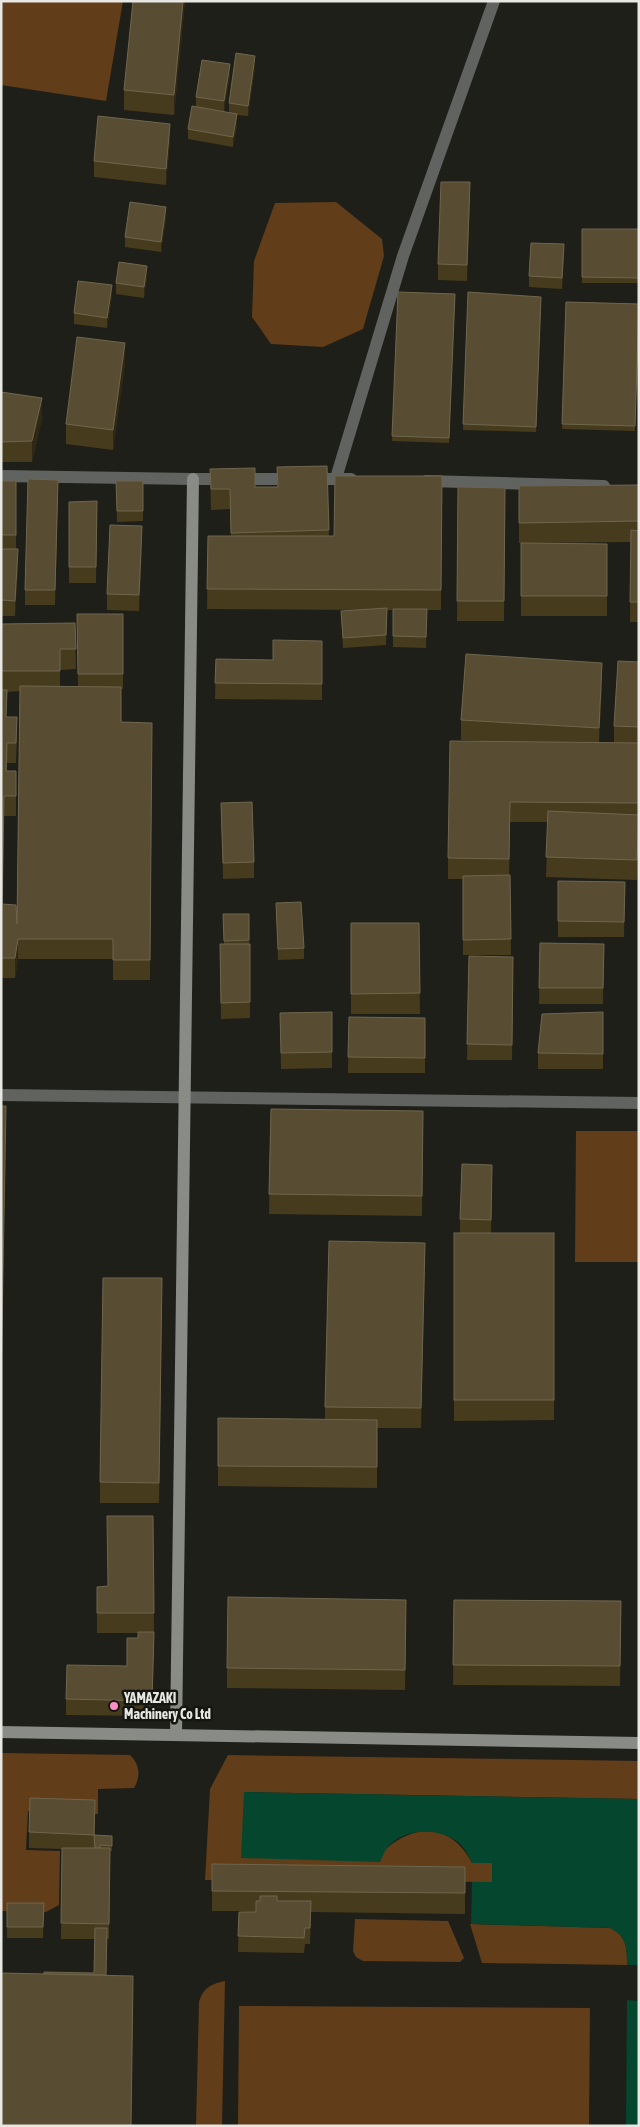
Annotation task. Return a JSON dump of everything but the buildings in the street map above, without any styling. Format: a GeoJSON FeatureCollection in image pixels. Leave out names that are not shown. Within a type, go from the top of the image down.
{"type":"FeatureCollection","features":[{"type":"Feature","properties":{"kind":"street"},"geometry":{"type":"LineString","coordinates":[[336,478],[403,256],[494,1]]}},
{"type":"Feature","properties":{"kind":"street"},"geometry":{"type":"LineString","coordinates":[[1,476],[365,479]]}},
{"type":"Feature","properties":{"kind":"street"},"geometry":{"type":"LineString","coordinates":[[176,1735],[193,479]]}},
{"type":"Feature","properties":{"kind":"street"},"geometry":{"type":"LineString","coordinates":[[414,480],[619,486]]}},
{"type":"Feature","properties":{"kind":"street"},"geometry":{"type":"LineString","coordinates":[[1,1095],[639,1103]]}},
{"type":"Feature","properties":{"kind":"street"},"geometry":{"type":"LineString","coordinates":[[1,1732],[639,1743]]}},
{"type":"Feature","properties":{"kind":"shaded area"},"geometry":{"type":"Polygon","coordinates":[[[1,1],[123,1],[106,101],[1,85],[1,1]]]}},
{"type":"Feature","properties":{"kind":"shaded area"},"geometry":{"type":"Polygon","coordinates":[[[336,202],[382,239],[384,256],[363,329],[323,347],[271,344],[252,317],[254,261],[275,203],[336,202]]]}},
{"type":"Feature","properties":{"kind":"shaded area"},"geometry":{"type":"Polygon","coordinates":[[[576,1131],[639,1131],[639,1262],[575,1262],[576,1131]]]}},
{"type":"Feature","properties":{"kind":"shaded area"},"geometry":{"type":"Polygon","coordinates":[[[1,1753],[130,1755],[138,1767],[138,1779],[134,1788],[98,1789],[98,1814],[28,1811],[26,1850],[60,1851],[59,1905],[46,1912],[1,1911],[1,1753]]]}},
{"type":"Feature","properties":{"kind":"shaded area"},"geometry":{"type":"Polygon","coordinates":[[[228,1755],[639,1761],[639,1799],[244,1792],[387,1848],[411,1834],[434,1832],[445,1835],[455,1841],[472,1863],[492,1863],[492,1882],[205,1880],[210,1789],[228,1755]]]}},
{"type":"Feature","properties":{"kind":"shaded area"},"geometry":{"type":"Polygon","coordinates":[[[244,1792],[639,1799],[639,1965],[627,1965],[625,1943],[616,1931],[610,1928],[471,1924],[472,1882],[492,1882],[492,1863],[472,1863],[467,1852],[459,1843],[442,1834],[422,1832],[403,1836],[387,1848],[380,1862],[241,1858],[244,1792]]]}},
{"type":"Feature","properties":{"kind":"shaded area"},"geometry":{"type":"Polygon","coordinates":[[[355,1919],[448,1921],[464,1958],[460,1962],[363,1961],[356,1957],[353,1951],[355,1919]]]}},
{"type":"Feature","properties":{"kind":"shaded area"},"geometry":{"type":"Polygon","coordinates":[[[470,1924],[610,1928],[620,1935],[625,1943],[627,1965],[482,1963],[470,1924]]]}},
{"type":"Feature","properties":{"kind":"shaded area"},"geometry":{"type":"Polygon","coordinates":[[[225,1981],[222,2126],[196,2126],[199,2002],[208,1987],[225,1981]]]}},
{"type":"Feature","properties":{"kind":"shaded area"},"geometry":{"type":"Polygon","coordinates":[[[627,2000],[639,2001],[639,2126],[626,2126],[627,2000]]]}},
{"type":"Feature","properties":{"kind":"shaded area"},"geometry":{"type":"Polygon","coordinates":[[[239,2006],[590,2008],[589,2126],[238,2126],[239,2006]]]}},
{"type":"Feature","properties":{"kind":"place","name":"YAMAZAKI Machinery Co Ltd"},"geometry":{"type":"Point","coordinates":[114,1706]}}]}
